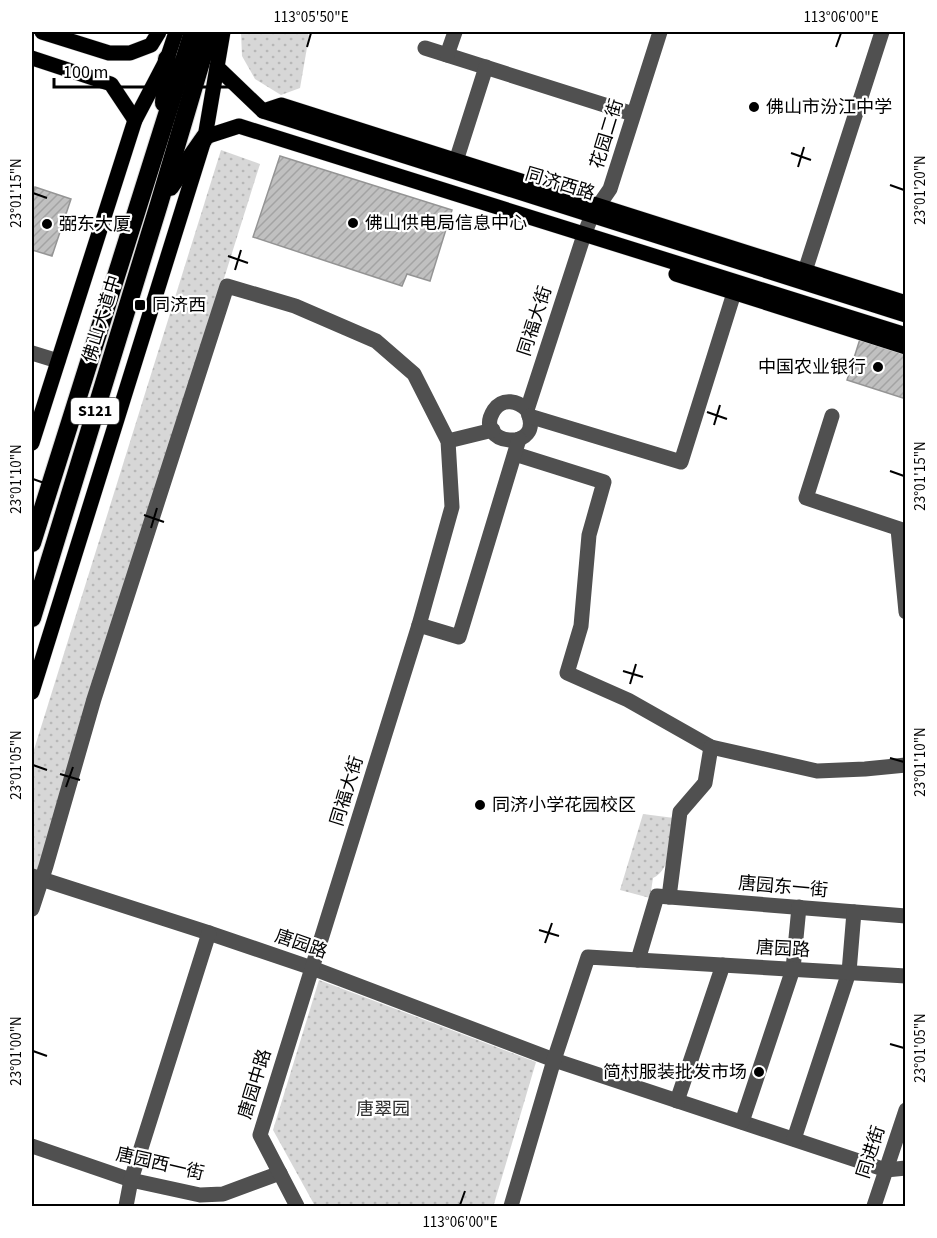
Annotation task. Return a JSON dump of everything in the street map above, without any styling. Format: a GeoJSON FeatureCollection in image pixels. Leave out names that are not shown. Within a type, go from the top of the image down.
{"type":"FeatureCollection","features":[{"type":"Feature","properties":{"kind":"highway","name":"佛山大道中"},"geometry":{"type":"LineString","coordinates":[[32,543],[193,32]]}},
{"type":"Feature","properties":{"kind":"highway","name":"佛山大道中"},"geometry":{"type":"LineString","coordinates":[[32,618],[210,32]]}},
{"type":"Feature","properties":{"kind":"highway"},"geometry":{"type":"LineString","coordinates":[[161,134],[167,59]]}},
{"type":"Feature","properties":{"kind":"highway"},"geometry":{"type":"LineString","coordinates":[[159,204],[205,137]]}},
{"type":"Feature","properties":{"kind":"main road"},"geometry":{"type":"LineString","coordinates":[[42,32],[109,53],[130,53],[151,45],[159,32]]}},
{"type":"Feature","properties":{"kind":"main road"},"geometry":{"type":"LineString","coordinates":[[32,443],[135,120],[167,59],[176,32]]}},
{"type":"Feature","properties":{"kind":"main road"},"geometry":{"type":"LineString","coordinates":[[32,692],[205,137],[223,32]]}},
{"type":"Feature","properties":{"kind":"main road"},"geometry":{"type":"LineString","coordinates":[[32,58],[111,84],[135,120]]}},
{"type":"Feature","properties":{"kind":"main road","name":"同济西路"},"geometry":{"type":"LineString","coordinates":[[217,67],[263,111],[594,210],[906,315]]}},
{"type":"Feature","properties":{"kind":"main road"},"geometry":{"type":"LineString","coordinates":[[263,111],[281,105],[456,161],[594,210],[805,271],[906,303]]}},
{"type":"Feature","properties":{"kind":"main road"},"geometry":{"type":"LineString","coordinates":[[205,137],[239,126],[402,178],[734,292],[906,347]]}},
{"type":"Feature","properties":{"kind":"main road"},"geometry":{"type":"LineString","coordinates":[[252,130],[265,143],[418,192],[906,335]]}},
{"type":"Feature","properties":{"kind":"main road"},"geometry":{"type":"LineString","coordinates":[[381,180],[402,178],[418,192]]}},
{"type":"Feature","properties":{"kind":"main road"},"geometry":{"type":"LineString","coordinates":[[870,304],[906,303]]}},
{"type":"Feature","properties":{"kind":"street"},"geometry":{"type":"LineString","coordinates":[[447,55],[455,32]]}},
{"type":"Feature","properties":{"kind":"street","name":"花园二街"},"geometry":{"type":"LineString","coordinates":[[582,239],[594,210],[610,189],[660,32]]}},
{"type":"Feature","properties":{"kind":"street"},"geometry":{"type":"LineString","coordinates":[[805,271],[882,32]]}},
{"type":"Feature","properties":{"kind":"street"},"geometry":{"type":"LineString","coordinates":[[425,48],[633,114]]}},
{"type":"Feature","properties":{"kind":"street"},"geometry":{"type":"LineString","coordinates":[[456,161],[486,67]]}},
{"type":"Feature","properties":{"kind":"street","name":"同福大街"},"geometry":{"type":"LineString","coordinates":[[419,625],[459,637],[519,439],[529,428],[528,413],[582,239]]}},
{"type":"Feature","properties":{"kind":"street"},"geometry":{"type":"LineString","coordinates":[[32,909],[36,878],[227,286],[295,306],[376,341],[414,374],[448,441],[493,430]]}},
{"type":"Feature","properties":{"kind":"street"},"geometry":{"type":"LineString","coordinates":[[519,439],[507,441],[501,439],[493,430],[491,417],[497,406],[516,402],[528,413],[681,462],[734,292]]}},
{"type":"Feature","properties":{"kind":"street"},"geometry":{"type":"LineString","coordinates":[[32,353],[58,361]]}},
{"type":"Feature","properties":{"kind":"street"},"geometry":{"type":"LineString","coordinates":[[832,416],[806,498],[902,530],[906,612]]}},
{"type":"Feature","properties":{"kind":"street","name":"同福大街"},"geometry":{"type":"LineString","coordinates":[[312,968],[419,625],[452,507],[448,441]]}},
{"type":"Feature","properties":{"kind":"street"},"geometry":{"type":"LineString","coordinates":[[515,454],[604,482],[589,535],[581,626],[567,673],[628,700],[711,747],[817,771],[906,765]]}},
{"type":"Feature","properties":{"kind":"street"},"geometry":{"type":"LineString","coordinates":[[638,960],[663,896],[680,812],[705,783],[711,747]]}},
{"type":"Feature","properties":{"kind":"street","name":"唐园路"},"geometry":{"type":"LineString","coordinates":[[36,878],[312,968],[554,1060],[886,1170]]}},
{"type":"Feature","properties":{"kind":"street","name":"唐园东一街"},"geometry":{"type":"LineString","coordinates":[[663,896],[906,916]]}},
{"type":"Feature","properties":{"kind":"street"},"geometry":{"type":"LineString","coordinates":[[742,1122],[793,969],[799,908]]}},
{"type":"Feature","properties":{"kind":"street"},"geometry":{"type":"LineString","coordinates":[[794,1139],[849,972],[854,912]]}},
{"type":"Feature","properties":{"kind":"street"},"geometry":{"type":"LineString","coordinates":[[126,1206],[131,1180],[209,933]]}},
{"type":"Feature","properties":{"kind":"street","name":"唐园路"},"geometry":{"type":"LineString","coordinates":[[554,1060],[588,957],[906,976]]}},
{"type":"Feature","properties":{"kind":"street"},"geometry":{"type":"LineString","coordinates":[[677,1101],[723,965]]}},
{"type":"Feature","properties":{"kind":"street","name":"唐园中路"},"geometry":{"type":"LineString","coordinates":[[297,1206],[260,1135],[312,968]]}},
{"type":"Feature","properties":{"kind":"street"},"geometry":{"type":"LineString","coordinates":[[511,1206],[554,1060]]}},
{"type":"Feature","properties":{"kind":"street","name":"同进街"},"geometry":{"type":"LineString","coordinates":[[874,1206],[906,1110]]}},
{"type":"Feature","properties":{"kind":"street","name":"唐园西一街"},"geometry":{"type":"LineString","coordinates":[[32,1146],[131,1180],[200,1195],[223,1194],[280,1173]]}},
{"type":"Feature","properties":{"kind":"street"},"geometry":{"type":"LineString","coordinates":[[886,1170],[906,1168]]}},
{"type":"Feature","properties":{"kind":"green space"},"geometry":{"type":"Polygon","coordinates":[[[241,32],[307,32],[309,36],[300,88],[281,95],[255,79],[242,56],[241,32]]]}},
{"type":"Feature","properties":{"kind":"green space"},"geometry":{"type":"Polygon","coordinates":[[[221,150],[260,164],[32,889],[32,756],[221,150]]]}},
{"type":"Feature","properties":{"kind":"green space"},"geometry":{"type":"Polygon","coordinates":[[[643,814],[674,818],[667,860],[664,868],[653,878],[650,898],[620,890],[643,814]]]}},
{"type":"Feature","properties":{"kind":"green space","name":"唐翠园"},"geometry":{"type":"Polygon","coordinates":[[[319,980],[536,1062],[494,1204],[490,1206],[315,1206],[273,1130],[319,980]]]}},
{"type":"Feature","properties":{"kind":"building","name":"佛山供电局信息中心"},"geometry":{"type":"Polygon","coordinates":[[[280,156],[452,210],[430,281],[407,274],[402,286],[253,237],[280,156]]]}},
{"type":"Feature","properties":{"kind":"building","name":"弼东大厦"},"geometry":{"type":"Polygon","coordinates":[[[35,187],[71,199],[52,256],[32,250],[32,198],[35,187]]]}},
{"type":"Feature","properties":{"kind":"building","name":"中国农业银行"},"geometry":{"type":"Polygon","coordinates":[[[860,339],[906,353],[906,399],[847,380],[860,339]]]}},
{"type":"Feature","properties":{"kind":"place","name":"佛山市汾江中学"},"geometry":{"type":"Point","coordinates":[754,107]}},
{"type":"Feature","properties":{"kind":"place","name":"佛山供电局信息中心"},"geometry":{"type":"Point","coordinates":[353,223]}},
{"type":"Feature","properties":{"kind":"place","name":"弼东大厦"},"geometry":{"type":"Point","coordinates":[47,224]}},
{"type":"Feature","properties":{"kind":"place","name":"同济西"},"geometry":{"type":"Point","coordinates":[140,305]}},
{"type":"Feature","properties":{"kind":"place","name":"中国农业银行"},"geometry":{"type":"Point","coordinates":[878,367]}},
{"type":"Feature","properties":{"kind":"place","name":"同济小学花园校区"},"geometry":{"type":"Point","coordinates":[480,805]}},
{"type":"Feature","properties":{"kind":"place","name":"简村服装批发市场"},"geometry":{"type":"Point","coordinates":[759,1072]}}]}
